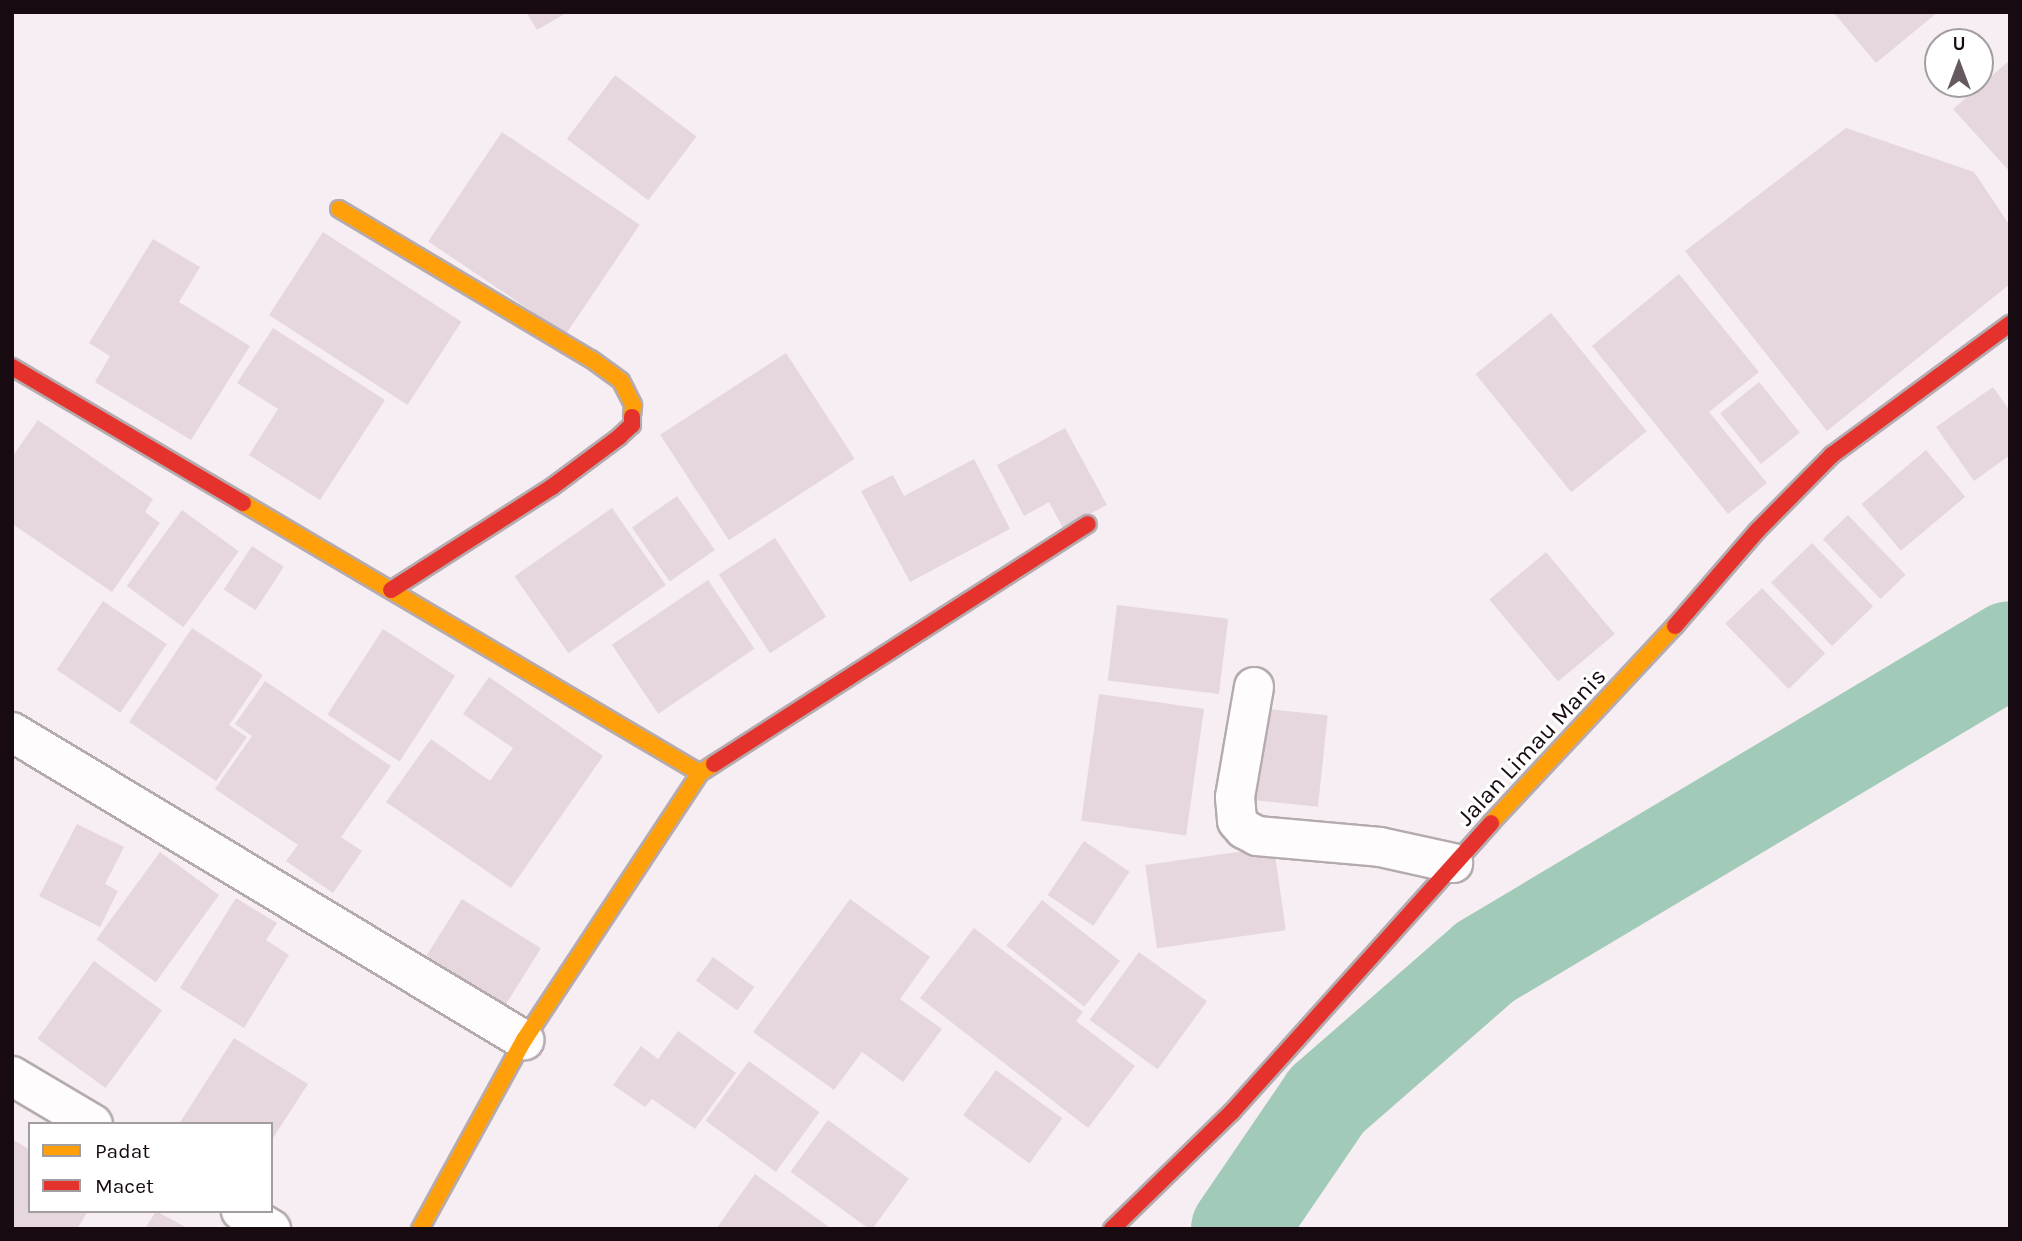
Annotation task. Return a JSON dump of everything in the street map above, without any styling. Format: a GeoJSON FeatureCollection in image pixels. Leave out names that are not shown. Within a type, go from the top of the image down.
{"type":"FeatureCollection","features":[{"type":"Feature","properties":{"kind":"street"},"geometry":{"type":"LineString","coordinates":[[339,209],[591,359],[621,381],[633,405],[632,425],[619,437],[552,487],[391,590]]}},
{"type":"Feature","properties":{"kind":"street","name":"Jalan Limau Manis"},"geometry":{"type":"LineString","coordinates":[[1112,1229],[1232,1112],[1453,863],[1656,649],[1757,531],[1832,455],[2010,324]]}},
{"type":"Feature","properties":{"kind":"street"},"geometry":{"type":"LineString","coordinates":[[12,367],[700,774]]}},
{"type":"Feature","properties":{"kind":"street"},"geometry":{"type":"LineString","coordinates":[[420,1229],[524,1040],[700,774],[1088,524]]}},
{"type":"Feature","properties":{"kind":"street"},"geometry":{"type":"LineString","coordinates":[[1254,687],[1235,797],[1237,821],[1244,829],[1257,836],[1380,848],[1453,863]]}},
{"type":"Feature","properties":{"kind":"street"},"geometry":{"type":"LineString","coordinates":[[12,732],[524,1040]]}},
{"type":"Feature","properties":{"kind":"street"},"geometry":{"type":"LineString","coordinates":[[12,1076],[90,1122]]}},
{"type":"Feature","properties":{"kind":"street"},"geometry":{"type":"LineString","coordinates":[[244,1213],[271,1229]]}},
{"type":"Feature","properties":{"kind":"building"},"geometry":{"type":"Polygon","coordinates":[[[526,12],[568,12],[537,30],[526,12]]]}},
{"type":"Feature","properties":{"kind":"building"},"geometry":{"type":"Polygon","coordinates":[[[1833,12],[1938,12],[1876,63],[1833,12]]]}},
{"type":"Feature","properties":{"kind":"building"},"geometry":{"type":"Polygon","coordinates":[[[2010,60],[2010,172],[1953,109],[1966,98],[1994,98],[1994,74],[2010,60]]]}},
{"type":"Feature","properties":{"kind":"building"},"geometry":{"type":"Polygon","coordinates":[[[615,75],[696,136],[648,200],[567,139],[615,75]]]}},
{"type":"Feature","properties":{"kind":"building"},"geometry":{"type":"Polygon","coordinates":[[[1846,128],[1974,172],[2010,226],[2010,284],[1827,431],[1685,251],[1846,128]]]}},
{"type":"Feature","properties":{"kind":"building"},"geometry":{"type":"Polygon","coordinates":[[[502,132],[640,225],[566,334],[428,241],[502,132]]]}},
{"type":"Feature","properties":{"kind":"building"},"geometry":{"type":"Polygon","coordinates":[[[323,232],[461,322],[407,405],[269,315],[323,232]]]}},
{"type":"Feature","properties":{"kind":"building"},"geometry":{"type":"Polygon","coordinates":[[[153,239],[200,267],[179,302],[250,346],[191,440],[95,382],[110,356],[89,343],[153,239]]]}},
{"type":"Feature","properties":{"kind":"building"},"geometry":{"type":"Polygon","coordinates":[[[1679,274],[1759,372],[1709,412],[1767,483],[1728,514],[1592,346],[1679,274]]]}},
{"type":"Feature","properties":{"kind":"building"},"geometry":{"type":"Polygon","coordinates":[[[1551,313],[1647,431],[1571,492],[1476,374],[1551,313]]]}},
{"type":"Feature","properties":{"kind":"building"},"geometry":{"type":"Polygon","coordinates":[[[273,328],[385,400],[320,500],[249,455],[278,409],[237,383],[273,328]]]}},
{"type":"Feature","properties":{"kind":"building"},"geometry":{"type":"Polygon","coordinates":[[[786,353],[855,459],[729,540],[660,435],[786,353]]]}},
{"type":"Feature","properties":{"kind":"building"},"geometry":{"type":"Polygon","coordinates":[[[1759,382],[1800,433],[1761,464],[1720,413],[1759,382]]]}},
{"type":"Feature","properties":{"kind":"building"},"geometry":{"type":"Polygon","coordinates":[[[1993,387],[2010,411],[2010,455],[1974,481],[1936,427],[1993,387]]]}},
{"type":"Feature","properties":{"kind":"building"},"geometry":{"type":"Polygon","coordinates":[[[38,420],[153,499],[145,512],[160,523],[112,592],[14,525],[12,528],[12,457],[38,420]]]}},
{"type":"Feature","properties":{"kind":"building"},"geometry":{"type":"Polygon","coordinates":[[[1065,428],[1107,505],[1063,528],[1049,502],[1024,516],[997,465],[1065,428]]]}},
{"type":"Feature","properties":{"kind":"building"},"geometry":{"type":"Polygon","coordinates":[[[1926,450],[1965,497],[1901,551],[1862,504],[1926,450]]]}},
{"type":"Feature","properties":{"kind":"building"},"geometry":{"type":"Polygon","coordinates":[[[974,459],[1010,529],[910,582],[861,491],[893,475],[904,496],[974,459]]]}},
{"type":"Feature","properties":{"kind":"building"},"geometry":{"type":"Polygon","coordinates":[[[677,496],[715,550],[670,582],[632,528],[677,496]]]}},
{"type":"Feature","properties":{"kind":"building"},"geometry":{"type":"Polygon","coordinates":[[[612,508],[666,585],[568,653],[515,576],[612,508]]]}},
{"type":"Feature","properties":{"kind":"building"},"geometry":{"type":"Polygon","coordinates":[[[182,510],[239,551],[183,627],[127,586],[182,510]]]}},
{"type":"Feature","properties":{"kind":"building"},"geometry":{"type":"Polygon","coordinates":[[[1848,515],[1906,575],[1880,599],[1823,539],[1848,515]]]}},
{"type":"Feature","properties":{"kind":"building"},"geometry":{"type":"Polygon","coordinates":[[[775,538],[826,617],[770,653],[719,574],[775,538]]]}},
{"type":"Feature","properties":{"kind":"building"},"geometry":{"type":"Polygon","coordinates":[[[1812,543],[1873,606],[1832,646],[1771,583],[1812,543]]]}},
{"type":"Feature","properties":{"kind":"building"},"geometry":{"type":"Polygon","coordinates":[[[252,546],[284,567],[256,610],[224,590],[252,546]]]}},
{"type":"Feature","properties":{"kind":"building"},"geometry":{"type":"Polygon","coordinates":[[[1546,552],[1615,634],[1558,682],[1489,600],[1546,552]]]}},
{"type":"Feature","properties":{"kind":"building"},"geometry":{"type":"Polygon","coordinates":[[[708,580],[754,649],[658,714],[612,645],[708,580]]]}},
{"type":"Feature","properties":{"kind":"building"},"geometry":{"type":"Polygon","coordinates":[[[1762,588],[1825,653],[1789,689],[1725,623],[1762,588]]]}},
{"type":"Feature","properties":{"kind":"building"},"geometry":{"type":"Polygon","coordinates":[[[103,601],[167,644],[120,713],[57,670],[103,601]]]}},
{"type":"Feature","properties":{"kind":"building"},"geometry":{"type":"Polygon","coordinates":[[[1117,605],[1228,619],[1219,694],[1108,680],[1117,605]]]}},
{"type":"Feature","properties":{"kind":"building"},"geometry":{"type":"Polygon","coordinates":[[[192,628],[263,675],[229,725],[247,737],[216,781],[129,722],[192,628]]]}},
{"type":"Feature","properties":{"kind":"building"},"geometry":{"type":"Polygon","coordinates":[[[383,629],[455,676],[400,761],[327,715],[383,629]]]}},
{"type":"Feature","properties":{"kind":"building"},"geometry":{"type":"Polygon","coordinates":[[[489,677],[603,756],[511,888],[386,802],[431,739],[490,781],[513,748],[463,714],[489,677]]]}},
{"type":"Feature","properties":{"kind":"building"},"geometry":{"type":"Polygon","coordinates":[[[265,681],[391,766],[341,837],[362,851],[333,893],[286,861],[298,845],[215,789],[252,736],[235,724],[265,681]]]}},
{"type":"Feature","properties":{"kind":"building"},"geometry":{"type":"Polygon","coordinates":[[[1099,694],[1204,709],[1186,836],[1081,821],[1099,694]]]}},
{"type":"Feature","properties":{"kind":"building"},"geometry":{"type":"Polygon","coordinates":[[[1258,708],[1328,715],[1318,807],[1248,799],[1258,708]]]}},
{"type":"Feature","properties":{"kind":"building"},"geometry":{"type":"Polygon","coordinates":[[[77,824],[124,847],[105,884],[118,891],[100,927],[39,896],[77,824]]]}},
{"type":"Feature","properties":{"kind":"building"},"geometry":{"type":"Polygon","coordinates":[[[1084,841],[1130,872],[1093,926],[1048,895],[1084,841]]]}},
{"type":"Feature","properties":{"kind":"building"},"geometry":{"type":"Polygon","coordinates":[[[1274,847],[1286,930],[1157,948],[1145,865],[1274,847]]]}},
{"type":"Feature","properties":{"kind":"building"},"geometry":{"type":"Polygon","coordinates":[[[160,852],[219,895],[156,982],[97,939],[160,852]]]}},
{"type":"Feature","properties":{"kind":"building"},"geometry":{"type":"Polygon","coordinates":[[[236,898],[277,923],[266,940],[289,955],[244,1028],[180,988],[236,898]]]}},
{"type":"Feature","properties":{"kind":"building"},"geometry":{"type":"Polygon","coordinates":[[[462,899],[541,948],[505,1005],[426,956],[462,899]]]}},
{"type":"Feature","properties":{"kind":"building"},"geometry":{"type":"Polygon","coordinates":[[[850,899],[930,957],[900,999],[942,1029],[903,1082],[862,1052],[834,1090],[753,1032],[850,899]]]}},
{"type":"Feature","properties":{"kind":"building"},"geometry":{"type":"Polygon","coordinates":[[[1042,900],[1120,961],[1084,1007],[1006,946],[1042,900]]]}},
{"type":"Feature","properties":{"kind":"building"},"geometry":{"type":"Polygon","coordinates":[[[974,928],[1083,1012],[1076,1021],[1135,1066],[1088,1128],[920,998],[974,928]]]}},
{"type":"Feature","properties":{"kind":"building"},"geometry":{"type":"Polygon","coordinates":[[[1139,952],[1207,1001],[1158,1069],[1090,1020],[1139,952]]]}},
{"type":"Feature","properties":{"kind":"building"},"geometry":{"type":"Polygon","coordinates":[[[713,957],[754,987],[737,1010],[696,980],[713,957]]]}},
{"type":"Feature","properties":{"kind":"building"},"geometry":{"type":"Polygon","coordinates":[[[94,961],[162,1010],[106,1088],[38,1039],[94,961]]]}},
{"type":"Feature","properties":{"kind":"building"},"geometry":{"type":"Polygon","coordinates":[[[678,1031],[736,1073],[695,1129],[652,1099],[645,1107],[613,1085],[641,1046],[658,1059],[678,1031]]]}},
{"type":"Feature","properties":{"kind":"building"},"geometry":{"type":"Polygon","coordinates":[[[234,1038],[308,1084],[273,1138],[273,1122],[180,1122],[234,1038]]]}},
{"type":"Feature","properties":{"kind":"building"},"geometry":{"type":"Polygon","coordinates":[[[749,1061],[819,1112],[776,1172],[706,1121],[749,1061]]]}},
{"type":"Feature","properties":{"kind":"building"},"geometry":{"type":"Polygon","coordinates":[[[996,1070],[1062,1118],[1029,1164],[963,1115],[996,1070]]]}},
{"type":"Feature","properties":{"kind":"building"},"geometry":{"type":"Polygon","coordinates":[[[828,1120],[909,1179],[872,1229],[869,1229],[790,1172],[828,1120]]]}},
{"type":"Feature","properties":{"kind":"building"},"geometry":{"type":"Polygon","coordinates":[[[12,1139],[28,1149],[28,1213],[87,1213],[77,1229],[12,1229],[12,1139]]]}},
{"type":"Feature","properties":{"kind":"building"},"geometry":{"type":"Polygon","coordinates":[[[755,1174],[832,1229],[716,1229],[755,1174]]]}},
{"type":"Feature","properties":{"kind":"building"},"geometry":{"type":"Polygon","coordinates":[[[155,1213],[160,1213],[189,1229],[145,1229],[155,1213]]]}},
{"type":"Feature","properties":{"kind":"waterway"},"geometry":{"type":"LineString","coordinates":[[1239,1229],[1327,1100],[1485,962],[2010,649]]}},
{"type":"Feature","properties":{"kind":"traffic: slow"},"geometry":{"type":"LineString","coordinates":[[339,209],[591,359],[621,381],[633,405],[632,417]]}},
{"type":"Feature","properties":{"kind":"traffic: slow"},"geometry":{"type":"LineString","coordinates":[[243,503],[700,773]]}},
{"type":"Feature","properties":{"kind":"traffic: slow"},"geometry":{"type":"LineString","coordinates":[[1491,823],[1675,626]]}},
{"type":"Feature","properties":{"kind":"traffic: slow"},"geometry":{"type":"LineString","coordinates":[[420,1229],[524,1040],[700,773],[714,764]]}},
{"type":"Feature","properties":{"kind":"traffic: jam"},"geometry":{"type":"LineString","coordinates":[[1675,626],[1757,531],[1832,455],[2010,324]]}},
{"type":"Feature","properties":{"kind":"traffic: jam"},"geometry":{"type":"LineString","coordinates":[[12,367],[243,503]]}},
{"type":"Feature","properties":{"kind":"traffic: jam"},"geometry":{"type":"LineString","coordinates":[[391,590],[552,487],[619,437],[632,425],[632,417]]}},
{"type":"Feature","properties":{"kind":"traffic: jam"},"geometry":{"type":"LineString","coordinates":[[714,764],[1088,524]]}},
{"type":"Feature","properties":{"kind":"traffic: jam"},"geometry":{"type":"LineString","coordinates":[[1112,1229],[1232,1112],[1491,823]]}}]}
